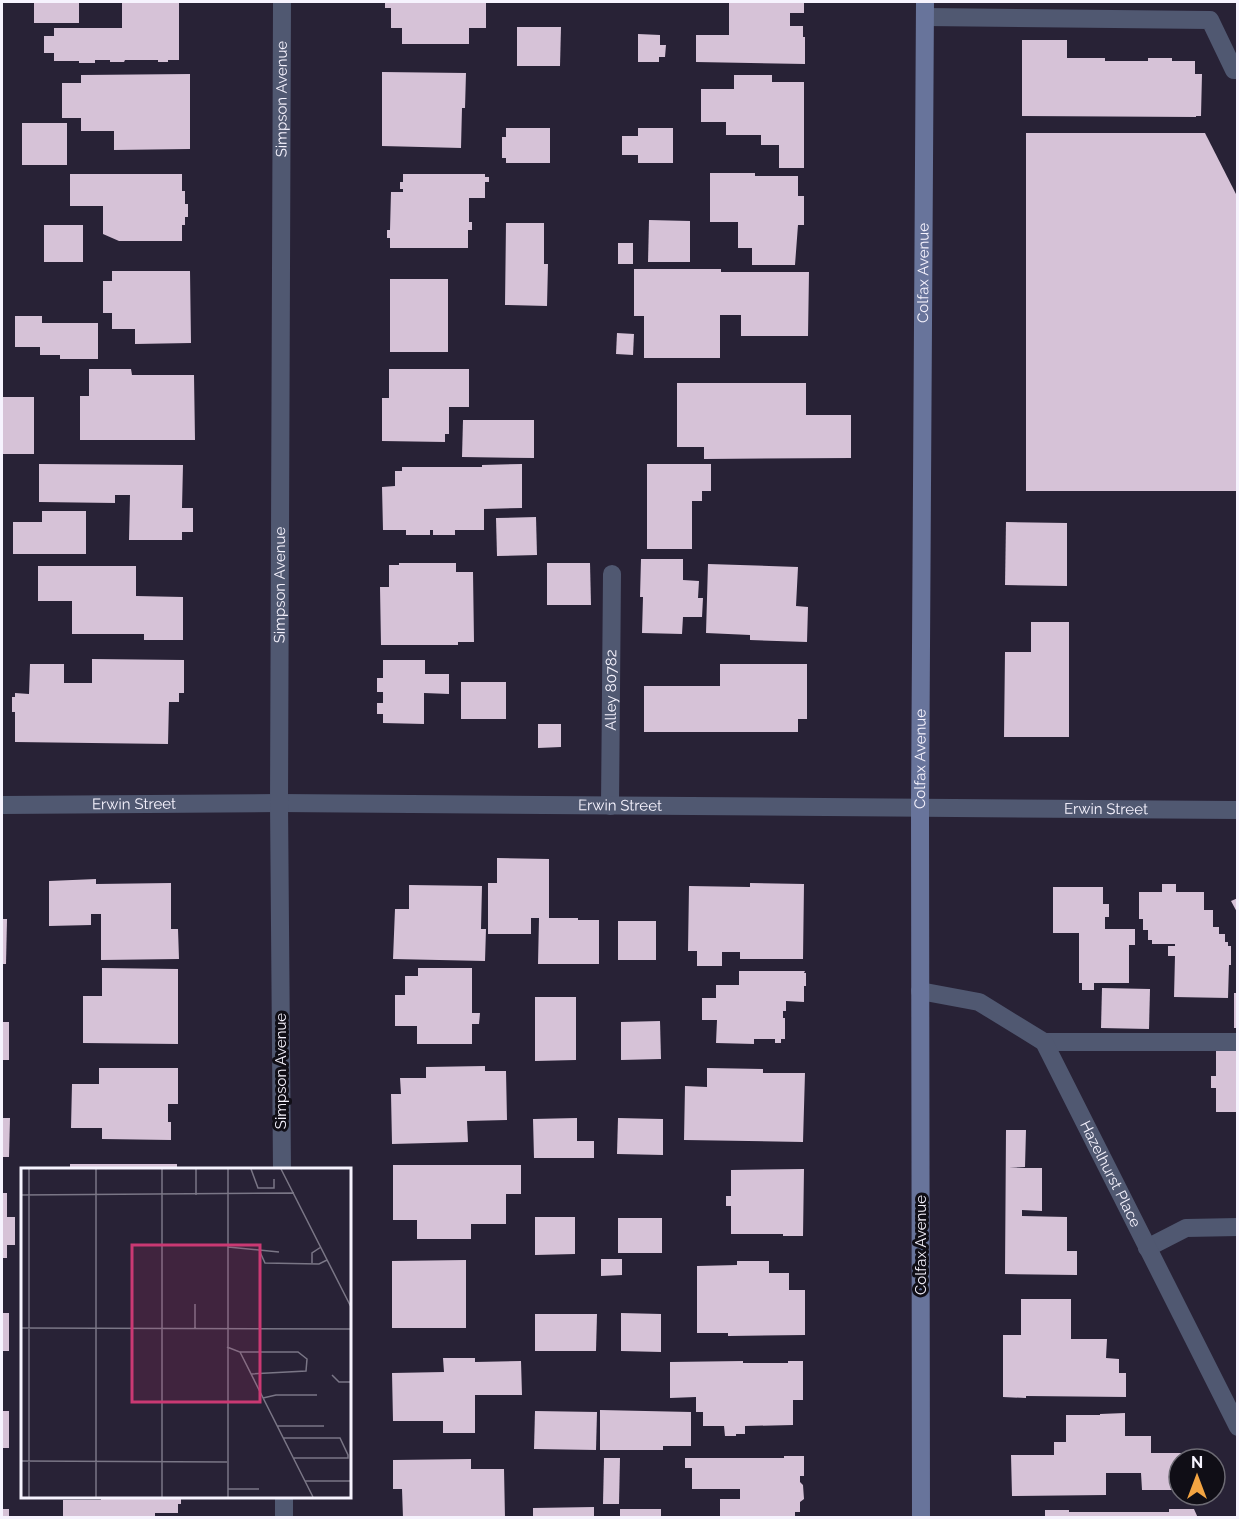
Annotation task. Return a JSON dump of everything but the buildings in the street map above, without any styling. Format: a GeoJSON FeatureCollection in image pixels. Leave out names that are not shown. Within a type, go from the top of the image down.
{"type":"FeatureCollection","features":[{"type":"Feature","properties":{"kind":"main road","name":"Colfax Avenue"},"geometry":{"type":"LineString","coordinates":[[921,1518],[920,808],[925,9]]}},
{"type":"Feature","properties":{"kind":"street","name":"Simpson Avenue"},"geometry":{"type":"LineString","coordinates":[[282,2],[279,803],[282,1168]]}},
{"type":"Feature","properties":{"kind":"street"},"geometry":{"type":"LineString","coordinates":[[925,9],[1210,20],[1236,72]]}},
{"type":"Feature","properties":{"kind":"street","name":"Alley 80782"},"geometry":{"type":"LineString","coordinates":[[610,806],[612,574]]}},
{"type":"Feature","properties":{"kind":"street","name":"Erwin Street"},"geometry":{"type":"LineString","coordinates":[[2,805],[279,803],[1238,810]]}},
{"type":"Feature","properties":{"kind":"street"},"geometry":{"type":"LineString","coordinates":[[920,991],[979,1002],[1044,1042],[1238,1042]]}},
{"type":"Feature","properties":{"kind":"street","name":"Hazelhurst Place"},"geometry":{"type":"LineString","coordinates":[[1044,1042],[1238,1427]]}},
{"type":"Feature","properties":{"kind":"street"},"geometry":{"type":"LineString","coordinates":[[1147,1248],[1186,1228],[1238,1227]]}},
{"type":"Feature","properties":{"kind":"street"},"geometry":{"type":"LineString","coordinates":[[284,1498],[284,1518]]}}]}
